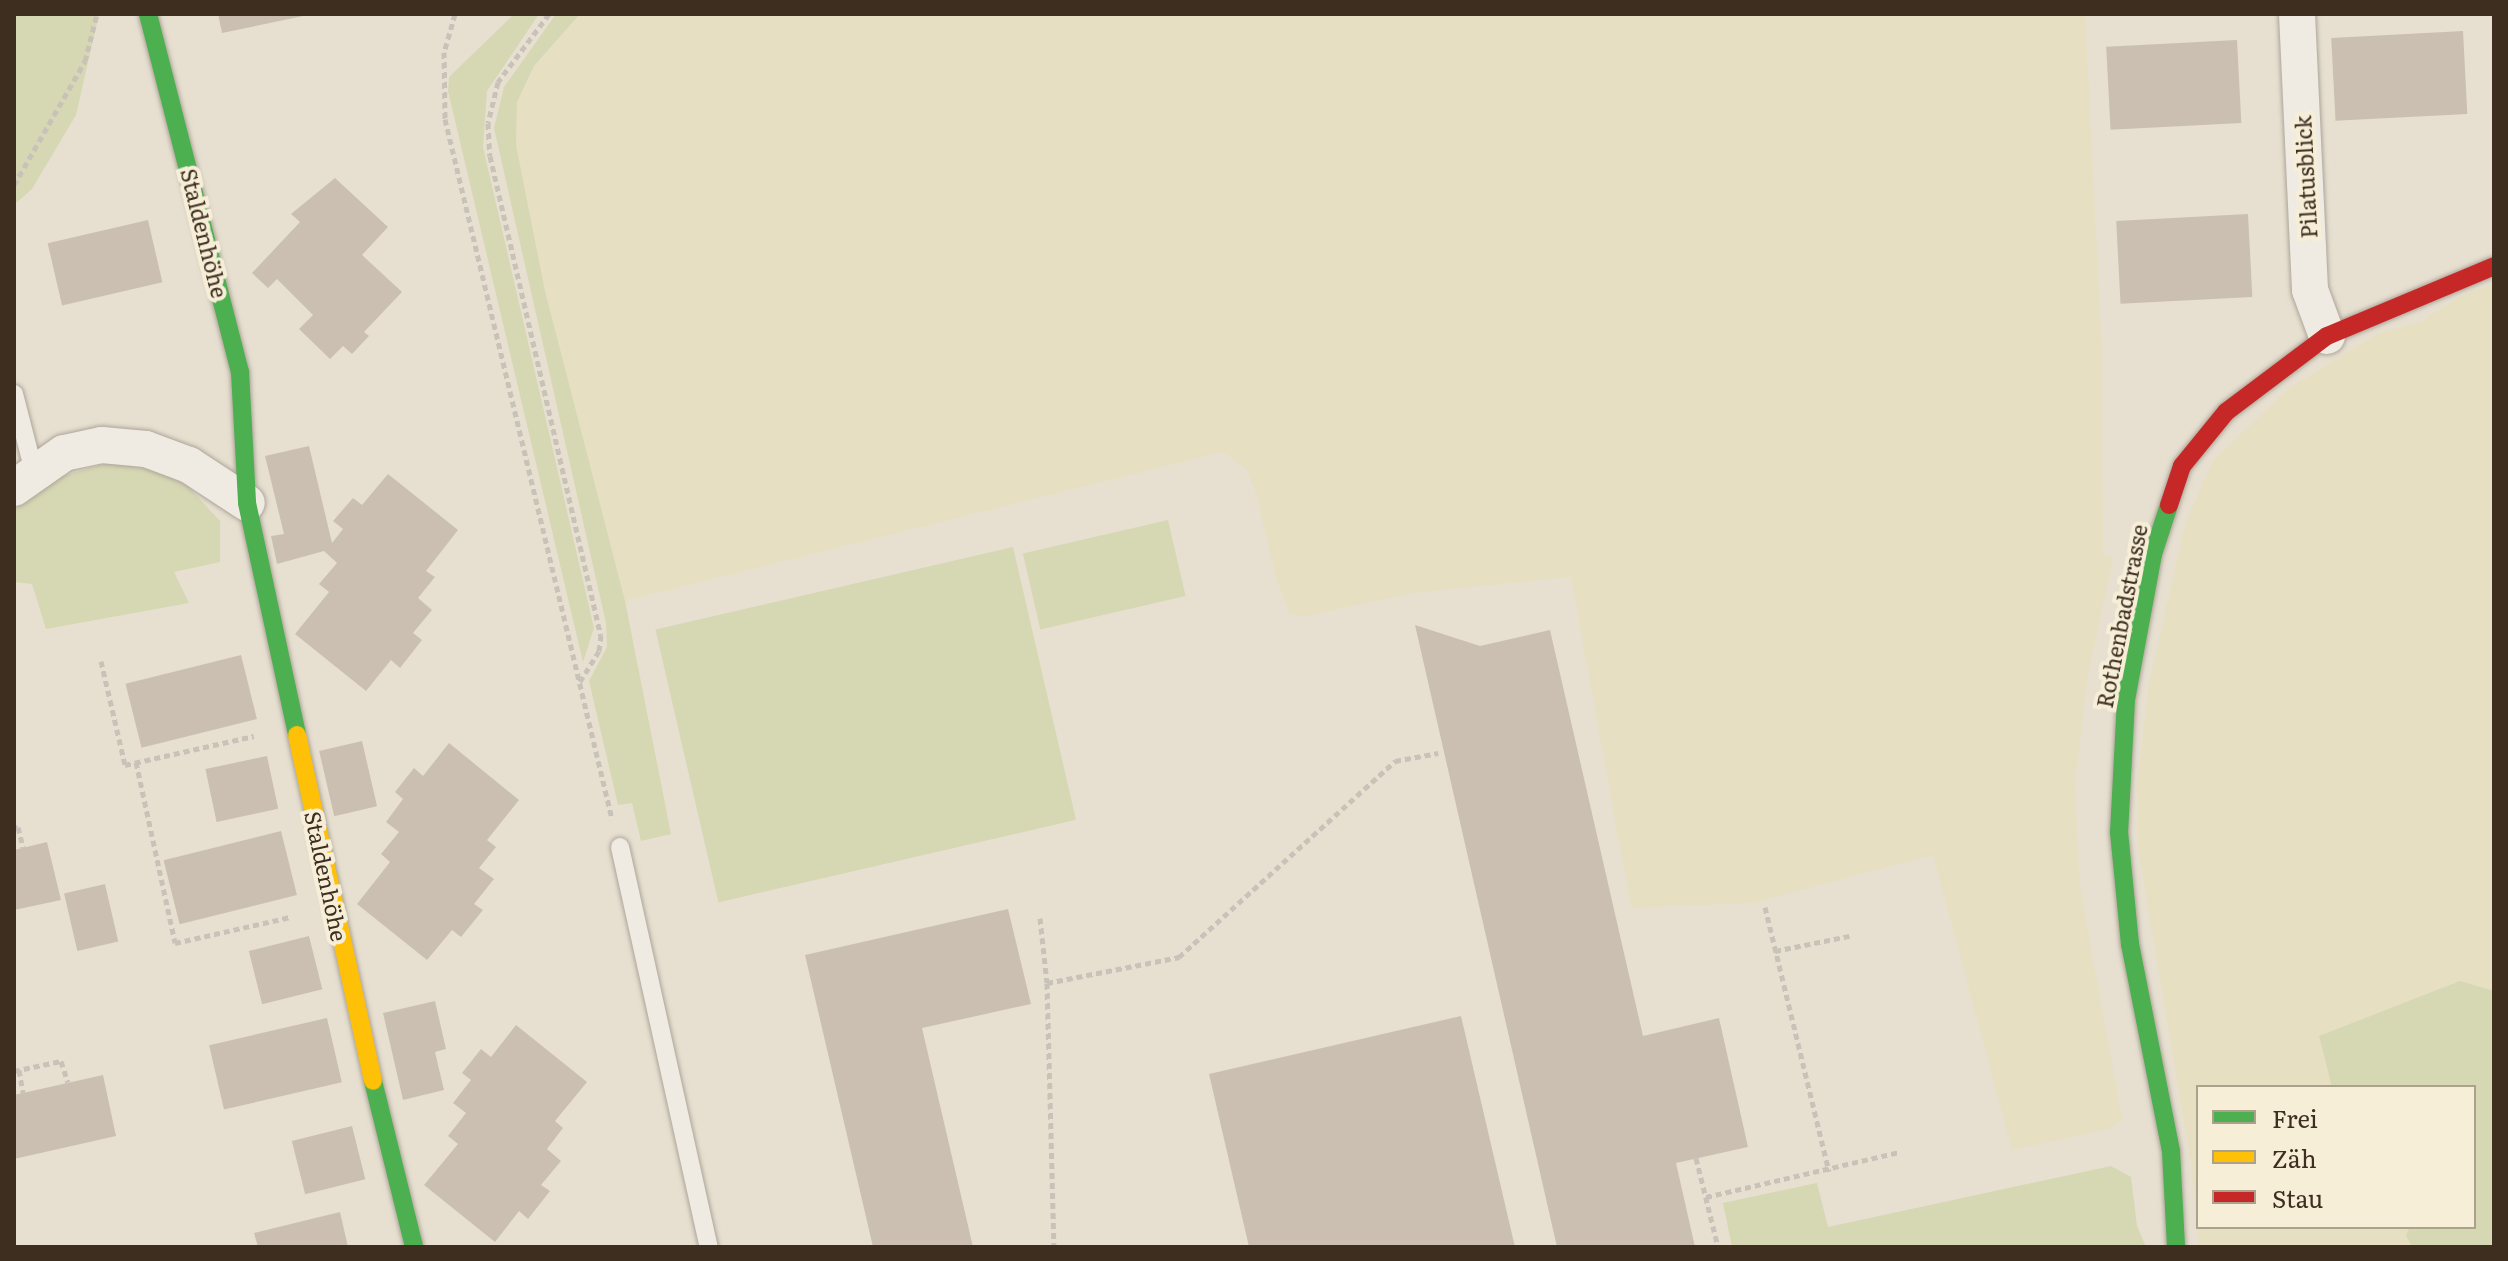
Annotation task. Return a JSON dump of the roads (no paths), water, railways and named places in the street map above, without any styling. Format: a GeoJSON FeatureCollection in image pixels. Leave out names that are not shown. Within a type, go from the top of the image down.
{"type":"FeatureCollection","features":[{"type":"Feature","properties":{"kind":"street","name":"Staldenhöhe"},"geometry":{"type":"LineString","coordinates":[[148,14],[240,372],[247,503],[334,907],[414,1247]]}},
{"type":"Feature","properties":{"kind":"street","name":"Pilatusblick"},"geometry":{"type":"LineString","coordinates":[[2297,14],[2310,290],[2327,336]]}},
{"type":"Feature","properties":{"kind":"street","name":"Rothenbadstrasse"},"geometry":{"type":"LineString","coordinates":[[2176,1247],[2171,1151],[2130,944],[2119,832],[2126,700],[2153,554],[2182,466],[2226,412],[2327,336],[2494,266]]}},
{"type":"Feature","properties":{"kind":"street"},"geometry":{"type":"LineString","coordinates":[[24,480],[76,450],[102,445],[146,449],[189,465],[247,503]]}},
{"type":"Feature","properties":{"kind":"lane"},"geometry":{"type":"LineString","coordinates":[[14,394],[24,480]]}},
{"type":"Feature","properties":{"kind":"lane"},"geometry":{"type":"LineString","coordinates":[[620,847],[709,1247]]}}]}
